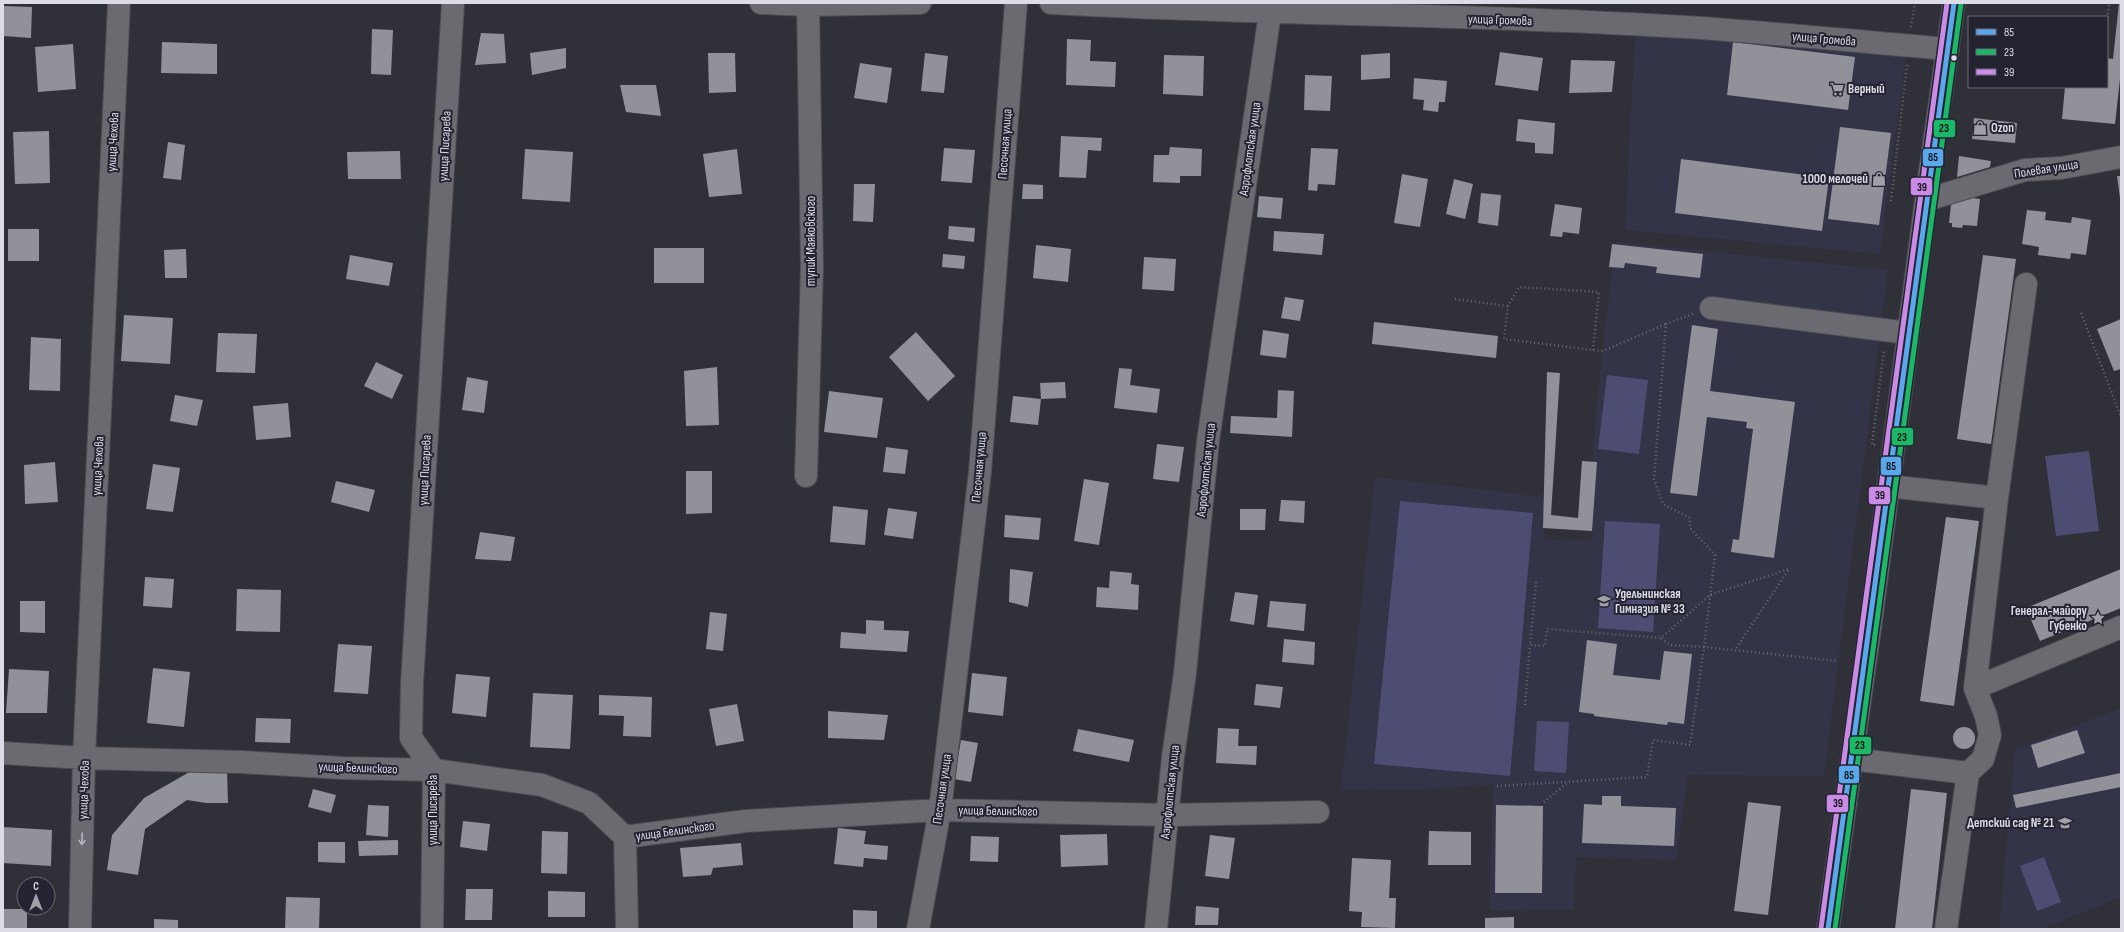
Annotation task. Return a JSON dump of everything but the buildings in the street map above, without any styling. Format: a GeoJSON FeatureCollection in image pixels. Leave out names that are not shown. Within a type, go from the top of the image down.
{"type":"FeatureCollection","features":[{"type":"Feature","properties":{"kind":"main road"},"geometry":{"type":"LineString","coordinates":[[1828,929],[1954,3]]}},
{"type":"Feature","properties":{"kind":"street","name":"улица Чехова"},"geometry":{"type":"LineString","coordinates":[[80,929],[84,758],[119,3]]}},
{"type":"Feature","properties":{"kind":"street","name":"улица Писарева"},"geometry":{"type":"LineString","coordinates":[[432,929],[434,770],[411,738],[412,683],[453,3]]}},
{"type":"Feature","properties":{"kind":"street"},"geometry":{"type":"LineString","coordinates":[[760,3],[920,3]]}},
{"type":"Feature","properties":{"kind":"street","name":"Песочная улица"},"geometry":{"type":"LineString","coordinates":[[918,929],[940,810],[980,472],[1016,3]]}},
{"type":"Feature","properties":{"kind":"street","name":"улица Громова"},"geometry":{"type":"LineString","coordinates":[[1051,3],[1270,13],[1700,28],[1948,49]]}},
{"type":"Feature","properties":{"kind":"street","name":"тупик Маяковского"},"geometry":{"type":"LineString","coordinates":[[806,476],[812,266],[808,4]]}},
{"type":"Feature","properties":{"kind":"street","name":"Аэрофлотская улица"},"geometry":{"type":"LineString","coordinates":[[1156,929],[1185,673],[1208,441],[1270,13]]}},
{"type":"Feature","properties":{"kind":"street","name":"Полевая улица"},"geometry":{"type":"LineString","coordinates":[[1926,200],[2025,170],[2061,168],[2121,157]]}},
{"type":"Feature","properties":{"kind":"street"},"geometry":{"type":"LineString","coordinates":[[1946,929],[1968,773],[1983,759],[1990,735],[1986,716],[1975,688],[1997,498],[2026,284]]}},
{"type":"Feature","properties":{"kind":"street"},"geometry":{"type":"LineString","coordinates":[[1711,308],[1908,333]]}},
{"type":"Feature","properties":{"kind":"street"},"geometry":{"type":"LineString","coordinates":[[1888,486],[1997,498]]}},
{"type":"Feature","properties":{"kind":"street"},"geometry":{"type":"LineString","coordinates":[[1975,688],[2121,627]]}},
{"type":"Feature","properties":{"kind":"street","name":"улица Белинского"},"geometry":{"type":"LineString","coordinates":[[3,753],[54,754],[84,758],[241,762],[342,768],[434,770],[542,785],[590,803],[625,838],[746,821],[940,810],[1168,815],[1318,812]]}},
{"type":"Feature","properties":{"kind":"street"},"geometry":{"type":"LineString","coordinates":[[1852,759],[1968,773]]}},
{"type":"Feature","properties":{"kind":"street"},"geometry":{"type":"LineString","coordinates":[[625,838],[627,929]]}},
{"type":"Feature","properties":{"kind":"path"},"geometry":{"type":"LineString","coordinates":[[1891,201],[1915,3]]}},
{"type":"Feature","properties":{"kind":"path"},"geometry":{"type":"LineString","coordinates":[[2108,16],[2109,3]]}},
{"type":"Feature","properties":{"kind":"path"},"geometry":{"type":"LineString","coordinates":[[1593,350],[1599,292],[1519,287],[1508,306],[1504,339],[1593,350],[1603,351],[1666,324],[1711,308]]}},
{"type":"Feature","properties":{"kind":"path"},"geometry":{"type":"LineString","coordinates":[[1455,299],[1508,306]]}},
{"type":"Feature","properties":{"kind":"path"},"geometry":{"type":"LineString","coordinates":[[2080,313],[2121,417]]}},
{"type":"Feature","properties":{"kind":"path"},"geometry":{"type":"LineString","coordinates":[[1497,786],[1648,777],[1652,740],[1690,745],[1715,555],[1690,528],[1690,518],[1663,504],[1654,479],[1666,324]]}},
{"type":"Feature","properties":{"kind":"path"},"geometry":{"type":"LineString","coordinates":[[1661,638],[1710,595],[1789,569],[1735,650]]}},
{"type":"Feature","properties":{"kind":"path"},"geometry":{"type":"LineString","coordinates":[[1525,705],[1536,582]]}},
{"type":"Feature","properties":{"kind":"path"},"geometry":{"type":"LineString","coordinates":[[1530,645],[1545,646],[1547,629],[1661,638],[1670,645],[1704,647],[1838,661]]}},
{"type":"Feature","properties":{"kind":"path"},"geometry":{"type":"LineString","coordinates":[[1544,802],[1568,782]]}},
{"type":"Feature","properties":{"kind":"shaded area"},"geometry":{"type":"Polygon","coordinates":[[[1635,35],[1906,54],[1880,254],[1625,230],[1635,35]]]}},
{"type":"Feature","properties":{"kind":"shaded area","name":"Удельнинская Гимназия № 33"},"geometry":{"type":"Polygon","coordinates":[[[1616,242],[1888,270],[1824,776],[1688,775],[1676,860],[1576,857],[1574,909],[1489,911],[1493,785],[1417,790],[1341,789],[1375,477],[1545,497],[1543,528],[1545,539],[1591,541],[1597,462],[1592,462],[1601,360],[1616,242]]]}},
{"type":"Feature","properties":{"kind":"shaded area"},"geometry":{"type":"Polygon","coordinates":[[[1607,375],[1648,380],[1639,454],[1598,449],[1607,375]]]}},
{"type":"Feature","properties":{"kind":"shaded area"},"geometry":{"type":"Polygon","coordinates":[[[2089,451],[2099,531],[2056,536],[2045,456],[2089,451]]]}},
{"type":"Feature","properties":{"kind":"shaded area"},"geometry":{"type":"Polygon","coordinates":[[[1400,501],[1533,513],[1510,776],[1374,764],[1400,501]]]}},
{"type":"Feature","properties":{"kind":"shaded area"},"geometry":{"type":"Polygon","coordinates":[[[1605,521],[1660,524],[1653,632],[1598,628],[1605,521]]]}},
{"type":"Feature","properties":{"kind":"shaded area","name":"Детский сад № 21"},"geometry":{"type":"Polygon","coordinates":[[[2121,708],[2121,897],[2041,929],[1999,929],[2015,749],[2121,708]]]}},
{"type":"Feature","properties":{"kind":"shaded area"},"geometry":{"type":"Polygon","coordinates":[[[1537,721],[1569,722],[1566,773],[1534,771],[1537,721]]]}},
{"type":"Feature","properties":{"kind":"shaded area"},"geometry":{"type":"Polygon","coordinates":[[[2044,857],[2061,902],[2037,911],[2020,866],[2044,857]]]}},
{"type":"Feature","properties":{"kind":"transit line","name":"39"},"geometry":{"type":"LineString","coordinates":[[1821,928],[1947,3]]}},
{"type":"Feature","properties":{"kind":"transit line","name":"85"},"geometry":{"type":"LineString","coordinates":[[1828,929],[1954,3]]}},
{"type":"Feature","properties":{"kind":"transit line","name":"23"},"geometry":{"type":"LineString","coordinates":[[1835,929],[1961,4]]}},
{"type":"Feature","properties":{"kind":"place","name":"Верный"},"geometry":{"type":"Point","coordinates":[1837,89]}},
{"type":"Feature","properties":{"kind":"place","name":"Ozon"},"geometry":{"type":"Point","coordinates":[1980,128]}},
{"type":"Feature","properties":{"kind":"place","name":"1000 мелочей"},"geometry":{"type":"Point","coordinates":[1879,179]}},
{"type":"Feature","properties":{"kind":"place","name":"Удельнинская Гимназия № 33"},"geometry":{"type":"Point","coordinates":[1604,601]}},
{"type":"Feature","properties":{"kind":"place","name":"Генерал-майору Губенко"},"geometry":{"type":"Point","coordinates":[2098,618]}},
{"type":"Feature","properties":{"kind":"place","name":"Детский сад № 21"},"geometry":{"type":"Point","coordinates":[2065,823]}}]}
